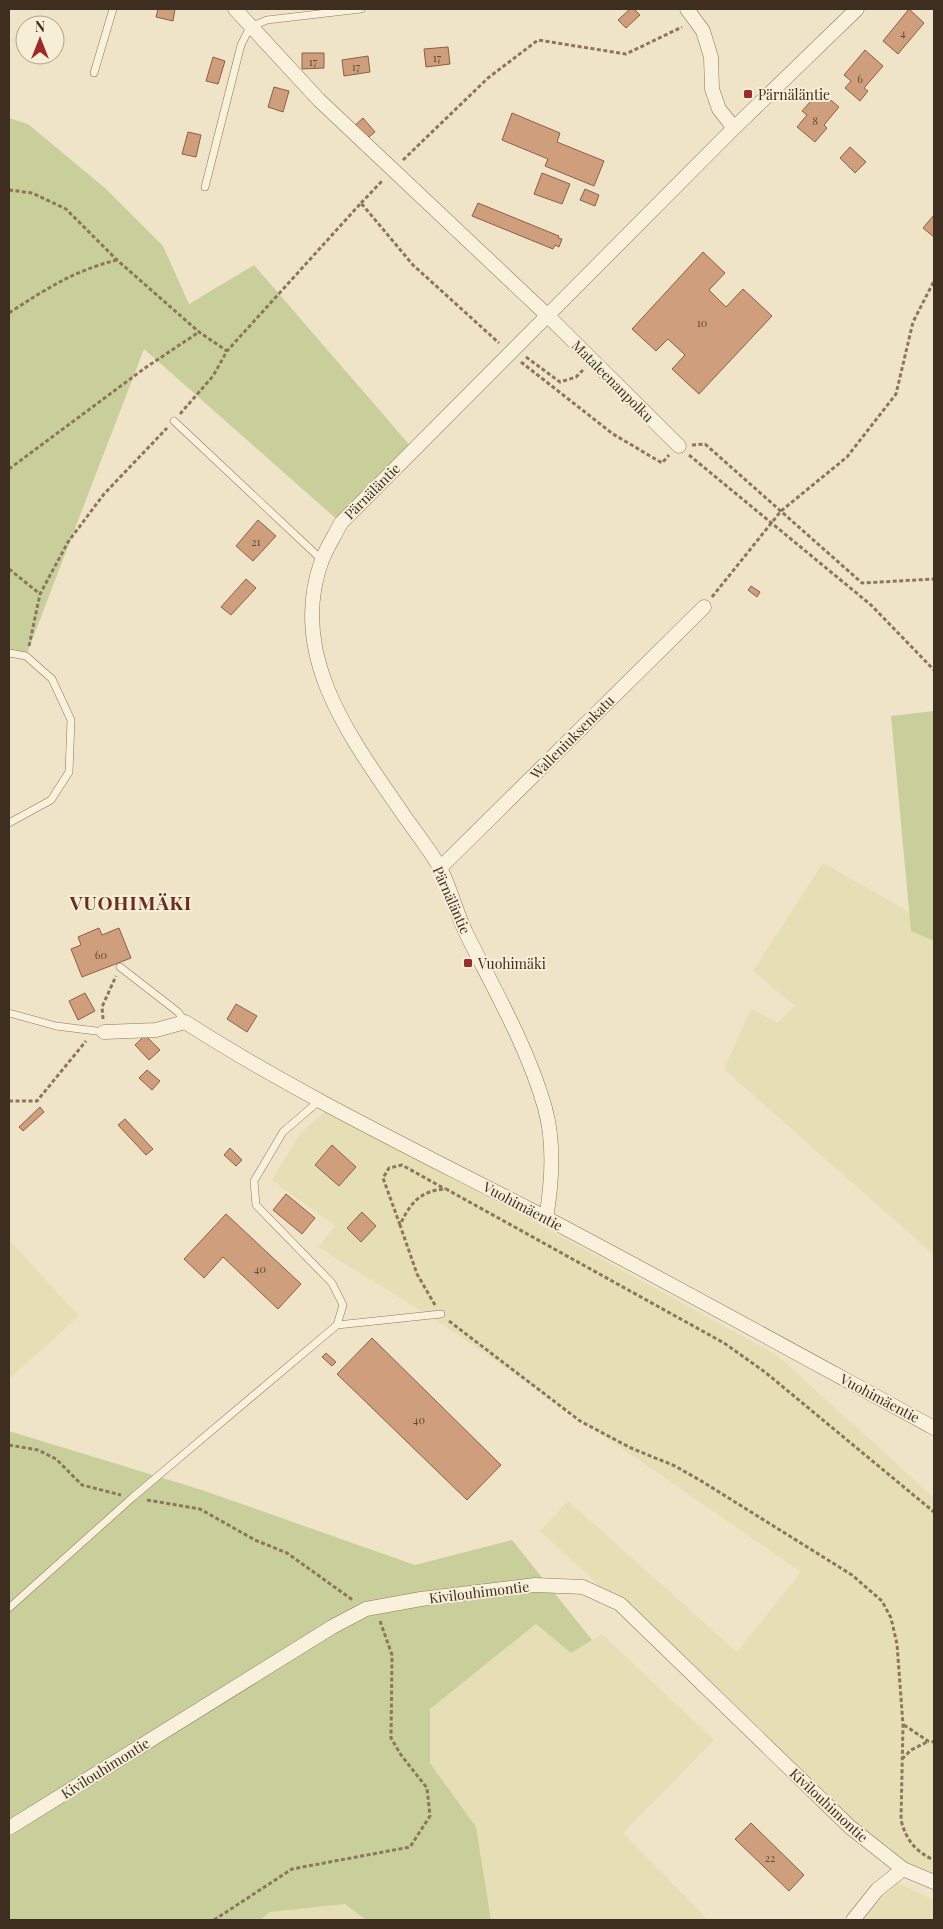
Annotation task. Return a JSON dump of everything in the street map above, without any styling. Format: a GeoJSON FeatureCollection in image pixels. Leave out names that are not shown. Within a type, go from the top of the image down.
{"type":"FeatureCollection","features":[{"type":"Feature","properties":{"kind":"street","name":"Mataleenanpolku"},"geometry":{"type":"LineString","coordinates":[[235,9],[319,100],[548,316],[679,446]]}},
{"type":"Feature","properties":{"kind":"street"},"geometry":{"type":"LineString","coordinates":[[688,9],[703,31],[711,57],[712,89],[719,109],[734,128]]}},
{"type":"Feature","properties":{"kind":"street","name":"Pärnäläntie"},"geometry":{"type":"LineString","coordinates":[[546,1218],[552,1183],[545,1110],[530,1066],[462,926],[440,868],[356,745],[331,701],[317,658],[312,619],[315,590],[322,560],[341,523],[734,128],[857,9]]}},
{"type":"Feature","properties":{"kind":"street","name":"Walleniuksenkatu"},"geometry":{"type":"LineString","coordinates":[[440,868],[704,607]]}},
{"type":"Feature","properties":{"kind":"street"},"geometry":{"type":"LineString","coordinates":[[99,1031],[156,1030],[185,1022]]}},
{"type":"Feature","properties":{"kind":"street","name":"Vuohimäentie"},"geometry":{"type":"LineString","coordinates":[[185,1022],[222,1046],[320,1100],[546,1218],[934,1428]]}},
{"type":"Feature","properties":{"kind":"street","name":"Kivilouhimontie"},"geometry":{"type":"LineString","coordinates":[[9,1828],[324,1632],[366,1609],[421,1599],[535,1585],[583,1587],[620,1604],[850,1827],[903,1869],[934,1882]]}},
{"type":"Feature","properties":{"kind":"street"},"geometry":{"type":"LineString","coordinates":[[853,1920],[877,1890],[903,1869]]}},
{"type":"Feature","properties":{"kind":"lane"},"geometry":{"type":"LineString","coordinates":[[94,73],[113,9]]}},
{"type":"Feature","properties":{"kind":"lane"},"geometry":{"type":"LineString","coordinates":[[205,187],[241,45],[250,27],[267,20],[360,9]]}},
{"type":"Feature","properties":{"kind":"lane"},"geometry":{"type":"LineString","coordinates":[[174,421],[322,560]]}},
{"type":"Feature","properties":{"kind":"lane"},"geometry":{"type":"LineString","coordinates":[[9,653],[26,656],[52,679],[71,720],[69,772],[51,800],[9,823]]}},
{"type":"Feature","properties":{"kind":"lane"},"geometry":{"type":"LineString","coordinates":[[120,966],[178,1012],[185,1022]]}},
{"type":"Feature","properties":{"kind":"lane"},"geometry":{"type":"LineString","coordinates":[[9,1013],[56,1026],[99,1031]]}},
{"type":"Feature","properties":{"kind":"lane"},"geometry":{"type":"LineString","coordinates":[[9,1608],[133,1497],[337,1325],[343,1305],[332,1283],[256,1205],[254,1182],[283,1132],[320,1100]]}},
{"type":"Feature","properties":{"kind":"lane"},"geometry":{"type":"LineString","coordinates":[[337,1325],[441,1314]]}},
{"type":"Feature","properties":{"kind":"path"},"geometry":{"type":"LineString","coordinates":[[26,656],[40,594],[68,542],[104,494],[174,421],[213,376],[227,351],[361,203],[488,78],[538,40],[626,54],[696,21]]}},
{"type":"Feature","properties":{"kind":"path"},"geometry":{"type":"LineString","coordinates":[[9,190],[32,193],[66,209],[117,260],[161,296],[199,332],[227,351]]}},
{"type":"Feature","properties":{"kind":"path"},"geometry":{"type":"LineString","coordinates":[[361,203],[413,265],[513,352],[613,434],[662,463],[679,446],[705,444],[862,583],[934,579]]}},
{"type":"Feature","properties":{"kind":"path"},"geometry":{"type":"LineString","coordinates":[[9,313],[65,278],[90,267],[117,260]]}},
{"type":"Feature","properties":{"kind":"path"},"geometry":{"type":"LineString","coordinates":[[704,607],[781,511],[847,457],[896,394],[913,322],[934,282]]}},
{"type":"Feature","properties":{"kind":"path"},"geometry":{"type":"LineString","coordinates":[[9,469],[145,368],[199,332]]}},
{"type":"Feature","properties":{"kind":"path"},"geometry":{"type":"LineString","coordinates":[[513,352],[560,382]]}},
{"type":"Feature","properties":{"kind":"path"},"geometry":{"type":"LineString","coordinates":[[679,446],[871,605],[934,670]]}},
{"type":"Feature","properties":{"kind":"path"},"geometry":{"type":"LineString","coordinates":[[9,569],[40,594]]}},
{"type":"Feature","properties":{"kind":"path"},"geometry":{"type":"LineString","coordinates":[[9,1101],[38,1101],[99,1031],[102,1006],[120,966]]}},
{"type":"Feature","properties":{"kind":"path"},"geometry":{"type":"LineString","coordinates":[[934,1512],[765,1372],[724,1343],[402,1164],[389,1168],[383,1178],[417,1274],[441,1314],[580,1420],[631,1448],[675,1466],[852,1575],[882,1601],[891,1618],[897,1644],[903,1725],[900,1809],[903,1831],[912,1846],[921,1854],[934,1860]]}},
{"type":"Feature","properties":{"kind":"path"},"geometry":{"type":"LineString","coordinates":[[400,1226],[416,1197],[433,1190],[446,1190]]}},
{"type":"Feature","properties":{"kind":"path"},"geometry":{"type":"LineString","coordinates":[[9,1445],[38,1450],[56,1459],[82,1486],[200,1509],[255,1540],[288,1553],[366,1609],[381,1622],[392,1655],[391,1738],[400,1755],[427,1788],[430,1816],[410,1847],[292,1869],[214,1920]]}},
{"type":"Feature","properties":{"kind":"path"},"geometry":{"type":"LineString","coordinates":[[903,1725],[928,1741],[934,1742]]}},
{"type":"Feature","properties":{"kind":"path"},"geometry":{"type":"LineString","coordinates":[[902,1760],[911,1750],[928,1741]]}},
{"type":"Feature","properties":{"kind":"shaded area"},"geometry":{"type":"Polygon","coordinates":[[[823,863],[934,926],[934,1255],[724,1069],[751,1009],[778,1023],[795,1006],[753,971],[823,863]]]}},
{"type":"Feature","properties":{"kind":"shaded area"},"geometry":{"type":"Polygon","coordinates":[[[328,1109],[777,1355],[934,1498],[934,1877],[889,1854],[540,1531],[568,1501],[737,1652],[801,1572],[442,1324],[318,1247],[335,1226],[272,1180],[300,1134],[328,1109]]]}},
{"type":"Feature","properties":{"kind":"shaded area"},"geometry":{"type":"Polygon","coordinates":[[[9,1240],[79,1316],[9,1379],[9,1240]]]}},
{"type":"Feature","properties":{"kind":"shaded area"},"geometry":{"type":"Polygon","coordinates":[[[536,1624],[571,1653],[602,1634],[714,1740],[623,1833],[708,1920],[491,1920],[476,1827],[430,1763],[430,1709],[536,1624]]]}},
{"type":"Feature","properties":{"kind":"shaded area"},"geometry":{"type":"Polygon","coordinates":[[[897,1883],[934,1900],[934,1920],[861,1920],[897,1883]]]}},
{"type":"Feature","properties":{"kind":"shaded area"},"geometry":{"type":"Polygon","coordinates":[[[345,1904],[366,1920],[260,1920],[269,1912],[345,1904]]]}},
{"type":"Feature","properties":{"kind":"green space"},"geometry":{"type":"Polygon","coordinates":[[[9,118],[28,124],[105,188],[163,246],[189,304],[254,265],[413,449],[341,523],[144,349],[26,656],[9,649],[9,118]]]}},
{"type":"Feature","properties":{"kind":"green space"},"geometry":{"type":"Polygon","coordinates":[[[934,711],[934,941],[911,931],[891,716],[934,711]]]}},
{"type":"Feature","properties":{"kind":"green space"},"geometry":{"type":"Polygon","coordinates":[[[9,1431],[202,1490],[415,1565],[512,1540],[592,1640],[571,1653],[536,1624],[430,1709],[430,1763],[476,1827],[491,1920],[366,1920],[345,1904],[270,1912],[260,1920],[9,1920],[9,1431]]]}},
{"type":"Feature","properties":{"kind":"building"},"geometry":{"type":"Polygon","coordinates":[[[158,9],[175,9],[173,21],[156,17],[158,9]]]}},
{"type":"Feature","properties":{"kind":"building"},"geometry":{"type":"Polygon","coordinates":[[[630,9],[634,9],[640,15],[626,28],[618,20],[630,9]]]}},
{"type":"Feature","properties":{"kind":"building"},"geometry":{"type":"Polygon","coordinates":[[[909,9],[924,23],[898,54],[883,41],[909,9]]]}},
{"type":"Feature","properties":{"kind":"building"},"geometry":{"type":"Polygon","coordinates":[[[448,47],[450,64],[426,67],[424,49],[448,47]]]}},
{"type":"Feature","properties":{"kind":"building"},"geometry":{"type":"Polygon","coordinates":[[[865,50],[883,66],[864,88],[868,91],[860,101],[845,88],[851,81],[844,75],[865,50]]]}},
{"type":"Feature","properties":{"kind":"building"},"geometry":{"type":"Polygon","coordinates":[[[302,53],[324,53],[324,68],[302,69],[302,53]]]}},
{"type":"Feature","properties":{"kind":"building"},"geometry":{"type":"Polygon","coordinates":[[[368,56],[370,72],[344,76],[342,60],[368,56]]]}},
{"type":"Feature","properties":{"kind":"building"},"geometry":{"type":"Polygon","coordinates":[[[213,57],[225,61],[218,84],[206,81],[213,57]]]}},
{"type":"Feature","properties":{"kind":"building"},"geometry":{"type":"Polygon","coordinates":[[[274,87],[289,91],[283,112],[268,107],[274,87]]]}},
{"type":"Feature","properties":{"kind":"building"},"geometry":{"type":"Polygon","coordinates":[[[820,91],[839,107],[824,125],[827,128],[815,142],[797,127],[807,115],[802,111],[820,91]]]}},
{"type":"Feature","properties":{"kind":"building"},"geometry":{"type":"Polygon","coordinates":[[[512,113],[560,133],[557,142],[604,161],[594,186],[545,166],[548,159],[502,140],[512,113]]]}},
{"type":"Feature","properties":{"kind":"building"},"geometry":{"type":"Polygon","coordinates":[[[363,118],[375,132],[364,141],[352,128],[363,118]]]}},
{"type":"Feature","properties":{"kind":"building"},"geometry":{"type":"Polygon","coordinates":[[[188,132],[201,135],[196,157],[182,154],[188,132]]]}},
{"type":"Feature","properties":{"kind":"building"},"geometry":{"type":"Polygon","coordinates":[[[850,147],[866,162],[855,173],[840,158],[850,147]]]}},
{"type":"Feature","properties":{"kind":"building"},"geometry":{"type":"Polygon","coordinates":[[[542,173],[570,184],[562,204],[534,194],[542,173]]]}},
{"type":"Feature","properties":{"kind":"building"},"geometry":{"type":"Polygon","coordinates":[[[585,189],[599,195],[595,206],[580,200],[585,189]]]}},
{"type":"Feature","properties":{"kind":"building"},"geometry":{"type":"Polygon","coordinates":[[[478,203],[559,236],[558,238],[562,239],[559,247],[555,245],[553,249],[472,216],[478,203]]]}},
{"type":"Feature","properties":{"kind":"building"},"geometry":{"type":"Polygon","coordinates":[[[934,215],[934,237],[923,228],[934,215]]]}},
{"type":"Feature","properties":{"kind":"building"},"geometry":{"type":"Polygon","coordinates":[[[703,252],[725,273],[709,290],[726,307],[743,289],[772,316],[699,394],[672,369],[685,355],[668,339],[656,351],[632,329],[703,252]]]}},
{"type":"Feature","properties":{"kind":"building"},"geometry":{"type":"Polygon","coordinates":[[[258,520],[276,536],[253,561],[236,546],[258,520]]]}},
{"type":"Feature","properties":{"kind":"building"},"geometry":{"type":"Polygon","coordinates":[[[246,579],[256,588],[231,615],[221,607],[246,579]]]}},
{"type":"Feature","properties":{"kind":"building"},"geometry":{"type":"Polygon","coordinates":[[[751,586],[760,592],[757,597],[748,590],[751,586]]]}},
{"type":"Feature","properties":{"kind":"building"},"geometry":{"type":"Polygon","coordinates":[[[99,928],[102,935],[119,928],[131,958],[82,977],[71,949],[81,945],[78,937],[99,928]]]}},
{"type":"Feature","properties":{"kind":"building"},"geometry":{"type":"Polygon","coordinates":[[[85,993],[95,1011],[78,1020],[69,1001],[85,993]]]}},
{"type":"Feature","properties":{"kind":"building"},"geometry":{"type":"Polygon","coordinates":[[[236,1004],[257,1016],[247,1032],[227,1019],[236,1004]]]}},
{"type":"Feature","properties":{"kind":"building"},"geometry":{"type":"Polygon","coordinates":[[[145,1035],[160,1050],[149,1060],[135,1045],[145,1035]]]}},
{"type":"Feature","properties":{"kind":"building"},"geometry":{"type":"Polygon","coordinates":[[[147,1070],[160,1081],[152,1090],[139,1078],[147,1070]]]}},
{"type":"Feature","properties":{"kind":"building"},"geometry":{"type":"Polygon","coordinates":[[[40,1107],[44,1112],[23,1131],[19,1127],[40,1107]]]}},
{"type":"Feature","properties":{"kind":"building"},"geometry":{"type":"Polygon","coordinates":[[[125,1119],[153,1149],[146,1155],[118,1125],[125,1119]]]}},
{"type":"Feature","properties":{"kind":"building"},"geometry":{"type":"Polygon","coordinates":[[[332,1145],[356,1167],[339,1186],[315,1165],[332,1145]]]}},
{"type":"Feature","properties":{"kind":"building"},"geometry":{"type":"Polygon","coordinates":[[[230,1148],[242,1160],[236,1166],[224,1155],[230,1148]]]}},
{"type":"Feature","properties":{"kind":"building"},"geometry":{"type":"Polygon","coordinates":[[[286,1194],[315,1218],[302,1234],[273,1210],[286,1194]]]}},
{"type":"Feature","properties":{"kind":"building"},"geometry":{"type":"Polygon","coordinates":[[[362,1212],[376,1226],[361,1242],[347,1228],[362,1212]]]}},
{"type":"Feature","properties":{"kind":"building"},"geometry":{"type":"Polygon","coordinates":[[[226,1214],[301,1284],[278,1309],[223,1257],[204,1278],[184,1259],[226,1214]]]}},
{"type":"Feature","properties":{"kind":"building"},"geometry":{"type":"Polygon","coordinates":[[[372,1338],[501,1465],[467,1500],[337,1374],[372,1338]]]}},
{"type":"Feature","properties":{"kind":"building"},"geometry":{"type":"Polygon","coordinates":[[[326,1353],[336,1362],[332,1366],[322,1357],[326,1353]]]}},
{"type":"Feature","properties":{"kind":"building"},"geometry":{"type":"Polygon","coordinates":[[[751,1823],[804,1875],[789,1891],[735,1839],[751,1823]]]}},
{"type":"Feature","properties":{"kind":"place","name":"Pärnäläntie"},"geometry":{"type":"Point","coordinates":[748,94]}},
{"type":"Feature","properties":{"kind":"place","name":"Vuohimäki"},"geometry":{"type":"Point","coordinates":[468,963]}},
{"type":"Feature","properties":{"kind":"district","name":"VUOHIMÄKI"},"geometry":{"type":"Point","coordinates":[131,902]}}]}
